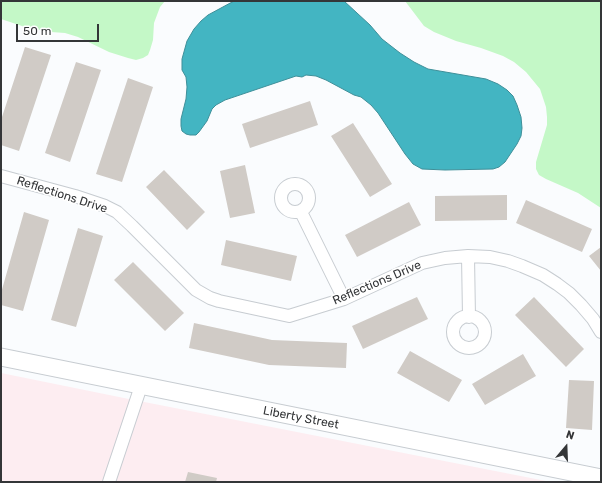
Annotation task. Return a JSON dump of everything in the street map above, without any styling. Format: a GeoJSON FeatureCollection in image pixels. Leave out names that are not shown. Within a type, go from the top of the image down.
{"type":"FeatureCollection","features":[{"type":"Feature","properties":{"kind":"street","name":"Reflections Drive"},"geometry":{"type":"LineString","coordinates":[[1,176],[75,196],[105,206],[117,212],[196,290],[219,302],[289,316],[344,299],[422,263],[445,258],[468,256],[490,257],[508,261],[543,275],[569,293],[593,319],[601,332]]}},
{"type":"Feature","properties":{"kind":"street"},"geometry":{"type":"LineString","coordinates":[[301,212],[344,299]]}},
{"type":"Feature","properties":{"kind":"street"},"geometry":{"type":"LineString","coordinates":[[468,256],[469,317]]}},
{"type":"Feature","properties":{"kind":"street","name":"Liberty Street"},"geometry":{"type":"LineString","coordinates":[[1,357],[601,478]]}},
{"type":"Feature","properties":{"kind":"street"},"geometry":{"type":"LineString","coordinates":[[109,482],[141,386]]}},
{"type":"Feature","properties":{"kind":"shaded area"},"geometry":{"type":"Polygon","coordinates":[[[1,373],[546,481],[546,482],[1,482],[1,373]]]}},
{"type":"Feature","properties":{"kind":"green space"},"geometry":{"type":"Polygon","coordinates":[[[1,1],[165,1],[160,7],[154,23],[153,40],[148,55],[136,60],[109,52],[78,37],[65,33],[25,27],[1,19],[1,1]]]}},
{"type":"Feature","properties":{"kind":"green space"},"geometry":{"type":"Polygon","coordinates":[[[405,1],[601,1],[601,208],[578,193],[539,175],[536,169],[536,162],[547,125],[546,107],[540,89],[526,72],[514,62],[503,56],[456,41],[434,32],[424,26],[405,1]]]}},
{"type":"Feature","properties":{"kind":"water"},"geometry":{"type":"Polygon","coordinates":[[[234,1],[344,1],[370,25],[382,39],[414,62],[428,69],[486,79],[507,90],[513,96],[521,117],[521,136],[505,162],[499,167],[493,169],[422,169],[413,164],[405,154],[371,105],[361,97],[354,95],[326,80],[316,76],[306,75],[302,77],[296,76],[225,100],[212,109],[207,121],[196,135],[186,134],[182,131],[181,119],[186,99],[187,87],[186,77],[182,70],[182,59],[187,41],[194,29],[208,15],[234,1]]]}},
{"type":"Feature","properties":{"kind":"building"},"geometry":{"type":"Polygon","coordinates":[[[25,47],[51,55],[19,151],[1,145],[1,120],[25,47]]]}},
{"type":"Feature","properties":{"kind":"building"},"geometry":{"type":"Polygon","coordinates":[[[76,62],[101,70],[70,162],[45,153],[76,62]]]}},
{"type":"Feature","properties":{"kind":"building"},"geometry":{"type":"Polygon","coordinates":[[[128,78],[153,87],[122,182],[96,174],[128,78]]]}},
{"type":"Feature","properties":{"kind":"building"},"geometry":{"type":"Polygon","coordinates":[[[310,101],[318,125],[250,148],[242,124],[310,101]]]}},
{"type":"Feature","properties":{"kind":"building"},"geometry":{"type":"Polygon","coordinates":[[[353,123],[392,184],[370,197],[331,136],[353,123]]]}},
{"type":"Feature","properties":{"kind":"building"},"geometry":{"type":"Polygon","coordinates":[[[245,165],[255,213],[230,218],[220,171],[245,165]]]}},
{"type":"Feature","properties":{"kind":"building"},"geometry":{"type":"Polygon","coordinates":[[[164,170],[205,212],[187,230],[146,187],[164,170]]]}},
{"type":"Feature","properties":{"kind":"building"},"geometry":{"type":"Polygon","coordinates":[[[507,195],[507,220],[435,221],[435,196],[507,195]]]}},
{"type":"Feature","properties":{"kind":"building"},"geometry":{"type":"Polygon","coordinates":[[[526,200],[592,229],[582,252],[516,223],[526,200]]]}},
{"type":"Feature","properties":{"kind":"building"},"geometry":{"type":"Polygon","coordinates":[[[409,202],[421,225],[357,257],[345,235],[409,202]]]}},
{"type":"Feature","properties":{"kind":"building"},"geometry":{"type":"Polygon","coordinates":[[[24,212],[49,220],[23,311],[1,305],[1,293],[24,212]]]}},
{"type":"Feature","properties":{"kind":"building"},"geometry":{"type":"Polygon","coordinates":[[[78,228],[103,236],[76,327],[51,320],[78,228]]]}},
{"type":"Feature","properties":{"kind":"building"},"geometry":{"type":"Polygon","coordinates":[[[226,240],[297,256],[291,281],[221,265],[226,240]]]}},
{"type":"Feature","properties":{"kind":"building"},"geometry":{"type":"Polygon","coordinates":[[[601,247],[601,271],[589,256],[601,247]]]}},
{"type":"Feature","properties":{"kind":"building"},"geometry":{"type":"Polygon","coordinates":[[[133,262],[184,313],[165,331],[114,280],[133,262]]]}},
{"type":"Feature","properties":{"kind":"building"},"geometry":{"type":"Polygon","coordinates":[[[417,297],[428,319],[363,349],[352,326],[417,297]]]}},
{"type":"Feature","properties":{"kind":"building"},"geometry":{"type":"Polygon","coordinates":[[[534,297],[584,349],[566,367],[515,315],[534,297]]]}},
{"type":"Feature","properties":{"kind":"building"},"geometry":{"type":"Polygon","coordinates":[[[194,323],[272,340],[347,343],[346,368],[269,365],[189,348],[194,323]]]}},
{"type":"Feature","properties":{"kind":"building"},"geometry":{"type":"Polygon","coordinates":[[[410,351],[462,380],[449,402],[397,373],[410,351]]]}},
{"type":"Feature","properties":{"kind":"building"},"geometry":{"type":"Polygon","coordinates":[[[523,354],[536,376],[485,405],[472,384],[523,354]]]}},
{"type":"Feature","properties":{"kind":"building"},"geometry":{"type":"Polygon","coordinates":[[[569,380],[594,381],[592,430],[566,428],[569,380]]]}},
{"type":"Feature","properties":{"kind":"building"},"geometry":{"type":"Polygon","coordinates":[[[188,472],[217,478],[216,482],[185,482],[188,472]]]}}]}
